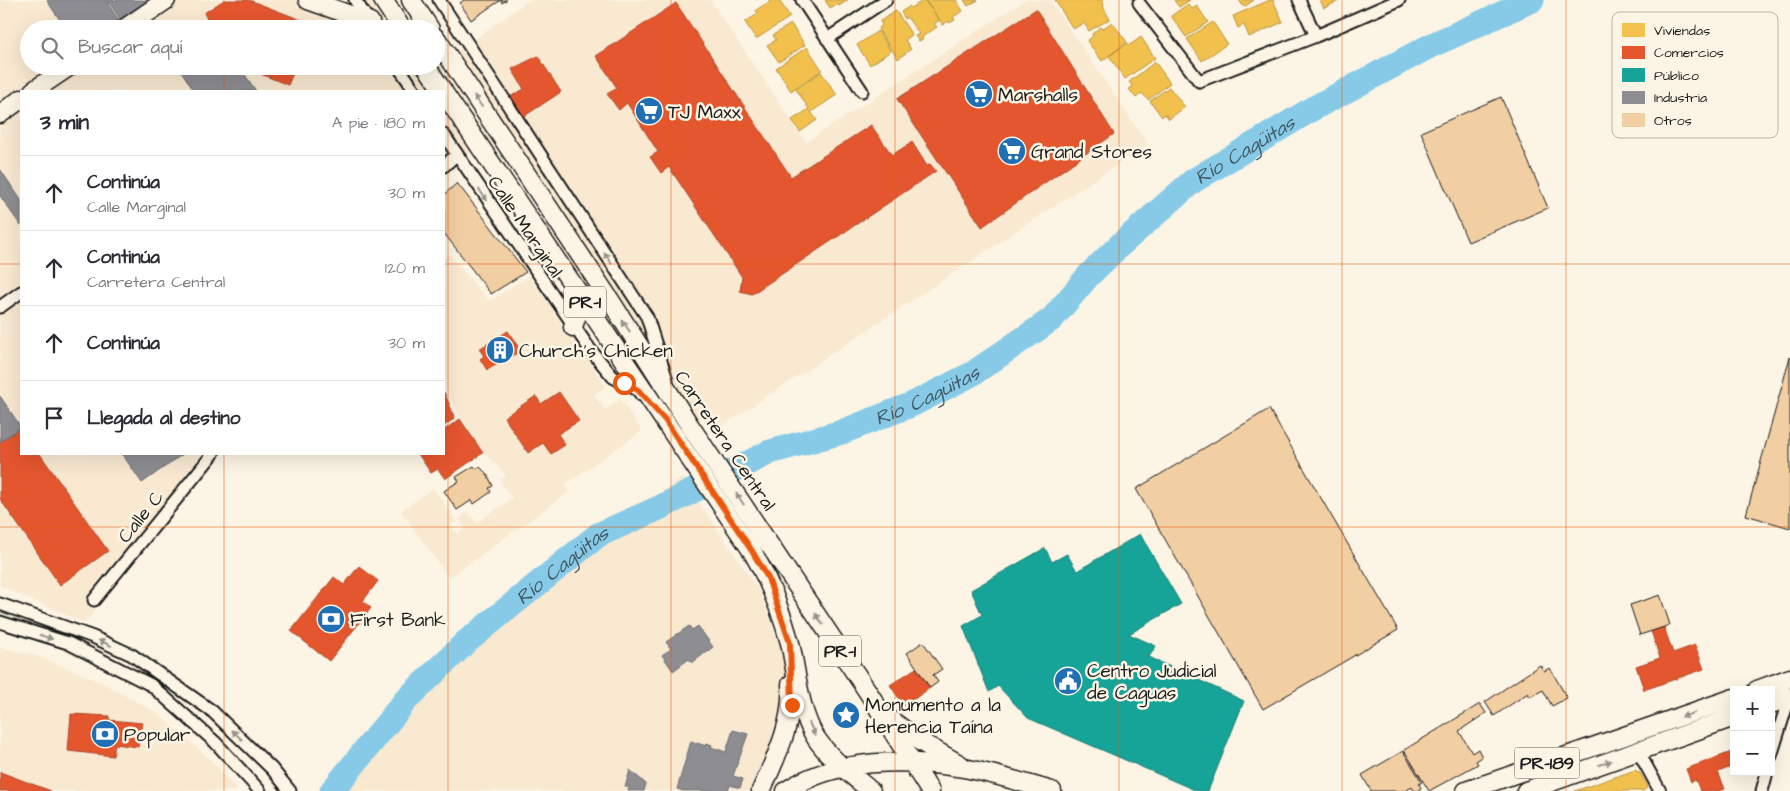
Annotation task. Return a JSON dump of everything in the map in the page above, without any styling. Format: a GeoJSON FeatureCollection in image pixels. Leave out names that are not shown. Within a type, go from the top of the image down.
{"type":"FeatureCollection","features":[{"type":"Feature","properties":{"kind":"main road"},"geometry":{"type":"LineString","coordinates":[[137,20],[166,0]]}},
{"type":"Feature","properties":{"kind":"main road"},"geometry":{"type":"LineString","coordinates":[[308,0],[357,20]]}},
{"type":"Feature","properties":{"kind":"main road"},"geometry":{"type":"LineString","coordinates":[[383,0],[396,20]]}},
{"type":"Feature","properties":{"kind":"main road"},"geometry":{"type":"LineString","coordinates":[[411,0],[424,20]]}},
{"type":"Feature","properties":{"kind":"main road","name":"Carretera Central"},"geometry":{"type":"LineString","coordinates":[[445,43],[458,50],[610,300],[690,426],[768,540],[930,791]]}},
{"type":"Feature","properties":{"kind":"main road"},"geometry":{"type":"LineString","coordinates":[[34,90],[57,75]]}},
{"type":"Feature","properties":{"kind":"main road","name":"PR-1"},"geometry":{"type":"LineString","coordinates":[[432,75],[442,90]]}},
{"type":"Feature","properties":{"kind":"main road","name":"PR-1"},"geometry":{"type":"LineString","coordinates":[[445,95],[752,551],[768,578],[790,643],[796,676],[815,737],[825,750],[871,791]]}},
{"type":"Feature","properties":{"kind":"main road"},"geometry":{"type":"LineString","coordinates":[[0,114],[20,100]]}},
{"type":"Feature","properties":{"kind":"main road"},"geometry":{"type":"LineString","coordinates":[[573,327],[580,295]]}},
{"type":"Feature","properties":{"kind":"main road"},"geometry":{"type":"LineString","coordinates":[[761,791],[789,722],[792,705],[790,643]]}},
{"type":"Feature","properties":{"kind":"main road"},"geometry":{"type":"LineString","coordinates":[[1769,686],[1790,679]]}},
{"type":"Feature","properties":{"kind":"main road"},"geometry":{"type":"LineString","coordinates":[[1775,691],[1790,679]]}},
{"type":"Feature","properties":{"kind":"main road"},"geometry":{"type":"LineString","coordinates":[[1775,702],[1790,696]]}},
{"type":"Feature","properties":{"kind":"main road","name":"PR-189"},"geometry":{"type":"LineString","coordinates":[[1466,791],[1730,699]]}},
{"type":"Feature","properties":{"kind":"main road"},"geometry":{"type":"LineString","coordinates":[[876,706],[886,716],[921,742],[965,768]]}},
{"type":"Feature","properties":{"kind":"main road","name":"PR-189"},"geometry":{"type":"LineString","coordinates":[[1526,791],[1730,718]]}},
{"type":"Feature","properties":{"kind":"main road"},"geometry":{"type":"LineString","coordinates":[[786,791],[798,782],[820,773],[844,767],[858,764],[912,763],[965,768],[1052,791]]}},
{"type":"Feature","properties":{"kind":"street"},"geometry":{"type":"LineString","coordinates":[[355,0],[368,20]]}},
{"type":"Feature","properties":{"kind":"street"},"geometry":{"type":"LineString","coordinates":[[439,0],[458,50]]}},
{"type":"Feature","properties":{"kind":"street"},"geometry":{"type":"LineString","coordinates":[[802,0],[862,91]]}},
{"type":"Feature","properties":{"kind":"street"},"geometry":{"type":"LineString","coordinates":[[827,38],[886,0]]}},
{"type":"Feature","properties":{"kind":"street"},"geometry":{"type":"LineString","coordinates":[[1299,0],[1316,36]]}},
{"type":"Feature","properties":{"kind":"street"},"geometry":{"type":"LineString","coordinates":[[1139,3],[1199,81],[1316,36],[1399,0]]}},
{"type":"Feature","properties":{"kind":"street"},"geometry":{"type":"LineString","coordinates":[[404,75],[414,90]]}},
{"type":"Feature","properties":{"kind":"street","name":"Calle Marginal"},"geometry":{"type":"LineString","coordinates":[[445,137],[573,327],[605,369],[613,377],[638,390],[665,420]]}},
{"type":"Feature","properties":{"kind":"street"},"geometry":{"type":"LineString","coordinates":[[445,165],[456,154]]}},
{"type":"Feature","properties":{"kind":"street"},"geometry":{"type":"LineString","coordinates":[[0,306],[20,293]]}},
{"type":"Feature","properties":{"kind":"street","name":"Calle C"},"geometry":{"type":"LineString","coordinates":[[94,600],[212,455]]}},
{"type":"Feature","properties":{"kind":"street"},"geometry":{"type":"LineString","coordinates":[[0,604],[93,637],[132,654],[212,711],[272,769],[290,791]]}},
{"type":"Feature","properties":{"kind":"street"},"geometry":{"type":"LineString","coordinates":[[0,622],[68,643],[151,685],[215,742],[260,790]]}},
{"type":"Feature","properties":{"kind":"street"},"geometry":{"type":"LineString","coordinates":[[1775,743],[1790,696]]}},
{"type":"Feature","properties":{"kind":"street"},"geometry":{"type":"LineString","coordinates":[[1638,751],[1660,791]]}},
{"type":"Feature","properties":{"kind":"street"},"geometry":{"type":"LineString","coordinates":[[1762,791],[1766,776]]}},
{"type":"Feature","properties":{"kind":"shaded area"},"geometry":{"type":"Polygon","coordinates":[[[0,0],[397,0],[410,20],[20,20],[20,75],[445,75],[445,73],[493,145],[456,158],[445,170],[445,90],[20,90],[20,455],[216,455],[85,623],[0,586],[0,0]]]}},
{"type":"Feature","properties":{"kind":"shaded area"},"geometry":{"type":"Polygon","coordinates":[[[529,0],[710,0],[806,142],[1025,0],[1050,0],[1148,144],[715,431],[705,416],[699,420],[455,53],[529,0]]]}},
{"type":"Feature","properties":{"kind":"shaded area"},"geometry":{"type":"Polygon","coordinates":[[[449,254],[489,301],[529,276],[606,386],[594,395],[605,410],[620,399],[642,431],[565,485],[569,492],[449,578],[401,511],[433,488],[457,521],[451,525],[457,534],[465,528],[459,519],[468,512],[477,523],[512,498],[500,481],[506,475],[484,453],[445,389],[445,257],[449,254]]]}},
{"type":"Feature","properties":{"kind":"shaded area"},"geometry":{"type":"Polygon","coordinates":[[[682,477],[759,590],[794,683],[762,791],[345,791],[450,649],[682,477]]]}},
{"type":"Feature","properties":{"kind":"shaded area"},"geometry":{"type":"Polygon","coordinates":[[[0,647],[40,657],[101,682],[159,714],[210,759],[238,791],[0,791],[0,647]]]}},
{"type":"Feature","properties":{"kind":"building: Viviendas"},"geometry":{"type":"Polygon","coordinates":[[[772,0],[779,0],[790,17],[756,39],[745,22],[758,14],[756,10],[772,0]]]}},
{"type":"Feature","properties":{"kind":"building: Viviendas"},"geometry":{"type":"Polygon","coordinates":[[[825,0],[848,0],[839,6],[837,4],[830,8],[825,0]]]}},
{"type":"Feature","properties":{"kind":"building: Viviendas"},"geometry":{"type":"Polygon","coordinates":[[[924,0],[940,20],[934,24],[937,27],[919,41],[915,36],[919,34],[901,12],[924,0]]]}},
{"type":"Feature","properties":{"kind":"building: Viviendas"},"geometry":{"type":"Polygon","coordinates":[[[925,0],[956,0],[963,11],[953,17],[955,20],[949,23],[948,21],[943,25],[925,0]]]}},
{"type":"Feature","properties":{"kind":"building: Viviendas"},"geometry":{"type":"Polygon","coordinates":[[[964,0],[978,0],[968,6],[964,0]]]}},
{"type":"Feature","properties":{"kind":"building: Viviendas"},"geometry":{"type":"Polygon","coordinates":[[[1055,0],[1103,0],[1104,9],[1110,19],[1089,31],[1084,23],[1073,29],[1055,0]]]}},
{"type":"Feature","properties":{"kind":"building: Viviendas"},"geometry":{"type":"Polygon","coordinates":[[[1174,0],[1190,0],[1179,7],[1174,0]]]}},
{"type":"Feature","properties":{"kind":"building: Viviendas"},"geometry":{"type":"Polygon","coordinates":[[[1239,0],[1254,0],[1244,7],[1239,0]]]}},
{"type":"Feature","properties":{"kind":"building: Viviendas"},"geometry":{"type":"Polygon","coordinates":[[[1273,0],[1283,22],[1249,37],[1244,25],[1238,28],[1233,16],[1273,0]]]}},
{"type":"Feature","properties":{"kind":"building: Viviendas"},"geometry":{"type":"Polygon","coordinates":[[[1320,0],[1341,0],[1324,8],[1320,0]]]}},
{"type":"Feature","properties":{"kind":"building: Viviendas"},"geometry":{"type":"Polygon","coordinates":[[[1188,4],[1192,9],[1197,6],[1208,22],[1186,37],[1171,16],[1188,4]]]}},
{"type":"Feature","properties":{"kind":"building: Viviendas"},"geometry":{"type":"Polygon","coordinates":[[[896,11],[912,35],[905,40],[911,49],[898,59],[878,29],[882,25],[880,21],[896,11]]]}},
{"type":"Feature","properties":{"kind":"building: Viviendas"},"geometry":{"type":"Polygon","coordinates":[[[1112,22],[1127,42],[1102,61],[1087,41],[1100,27],[1102,29],[1112,22]]]}},
{"type":"Feature","properties":{"kind":"building: Viviendas"},"geometry":{"type":"Polygon","coordinates":[[[1213,22],[1227,44],[1202,61],[1187,39],[1213,22]]]}},
{"type":"Feature","properties":{"kind":"building: Viviendas"},"geometry":{"type":"Polygon","coordinates":[[[791,24],[805,45],[779,62],[767,45],[776,40],[773,35],[791,24]]]}},
{"type":"Feature","properties":{"kind":"building: Viviendas"},"geometry":{"type":"Polygon","coordinates":[[[878,31],[891,51],[870,65],[857,45],[878,31]]]}},
{"type":"Feature","properties":{"kind":"building: Viviendas"},"geometry":{"type":"Polygon","coordinates":[[[1141,37],[1155,58],[1125,79],[1109,56],[1141,37]]]}},
{"type":"Feature","properties":{"kind":"building: Viviendas"},"geometry":{"type":"Polygon","coordinates":[[[807,47],[822,70],[791,91],[776,68],[807,47]]]}},
{"type":"Feature","properties":{"kind":"building: Viviendas"},"geometry":{"type":"Polygon","coordinates":[[[1155,62],[1170,83],[1148,100],[1142,93],[1136,98],[1129,89],[1133,87],[1129,82],[1155,62]]]}},
{"type":"Feature","properties":{"kind":"building: Viviendas"},"geometry":{"type":"Polygon","coordinates":[[[821,72],[837,95],[811,112],[817,120],[800,132],[792,120],[809,109],[796,89],[821,72]]]}},
{"type":"Feature","properties":{"kind":"building: Viviendas"},"geometry":{"type":"Polygon","coordinates":[[[1169,87],[1185,107],[1169,119],[1165,114],[1162,117],[1150,101],[1169,87]]]}},
{"type":"Feature","properties":{"kind":"building: Viviendas"},"geometry":{"type":"Polygon","coordinates":[[[1635,770],[1640,773],[1648,787],[1643,791],[1575,791],[1635,770]]]}},
{"type":"Feature","properties":{"kind":"building: Comercios"},"geometry":{"type":"Polygon","coordinates":[[[224,0],[249,0],[301,20],[209,20],[204,13],[224,0]]]}},
{"type":"Feature","properties":{"kind":"building: Comercios"},"geometry":{"type":"Polygon","coordinates":[[[676,3],[791,177],[871,125],[892,155],[912,142],[927,166],[930,164],[936,171],[752,294],[740,291],[742,277],[669,167],[661,173],[650,157],[658,152],[627,103],[619,110],[607,94],[617,88],[596,56],[676,3]]]}},
{"type":"Feature","properties":{"kind":"building: Comercios"},"geometry":{"type":"Polygon","coordinates":[[[1036,9],[1114,134],[982,227],[897,99],[1036,9]]]}},
{"type":"Feature","properties":{"kind":"building: Comercios"},"geometry":{"type":"Polygon","coordinates":[[[538,56],[561,92],[523,117],[510,97],[524,89],[512,69],[538,56]]]}},
{"type":"Feature","properties":{"kind":"building: Comercios"},"geometry":{"type":"Polygon","coordinates":[[[263,75],[292,75],[288,85],[263,75]]]}},
{"type":"Feature","properties":{"kind":"building: Comercios","name":"Church's Chicken"},"geometry":{"type":"Polygon","coordinates":[[[508,331],[521,351],[487,370],[480,359],[484,356],[479,349],[508,331]]]}},
{"type":"Feature","properties":{"kind":"building: Comercios"},"geometry":{"type":"Polygon","coordinates":[[[559,392],[579,421],[558,434],[565,445],[551,454],[543,443],[528,453],[504,417],[536,396],[541,404],[559,392]]]}},
{"type":"Feature","properties":{"kind":"building: Comercios"},"geometry":{"type":"Polygon","coordinates":[[[445,394],[455,418],[445,425],[445,394]]]}},
{"type":"Feature","properties":{"kind":"building: Comercios"},"geometry":{"type":"Polygon","coordinates":[[[460,419],[483,453],[445,479],[438,469],[431,473],[419,455],[445,455],[445,429],[460,419]]]}},
{"type":"Feature","properties":{"kind":"building: Comercios"},"geometry":{"type":"Polygon","coordinates":[[[20,428],[20,455],[41,455],[108,551],[60,585],[0,499],[0,442],[20,428]]]}},
{"type":"Feature","properties":{"kind":"building: Comercios","name":"First Bank"},"geometry":{"type":"Polygon","coordinates":[[[359,566],[378,581],[363,601],[371,608],[329,661],[291,631],[334,577],[344,585],[359,566]]]}},
{"type":"Feature","properties":{"kind":"building: Comercios"},"geometry":{"type":"Polygon","coordinates":[[[1664,627],[1673,653],[1695,645],[1704,669],[1644,690],[1636,666],[1660,658],[1651,631],[1664,627]]]}},
{"type":"Feature","properties":{"kind":"building: Comercios"},"geometry":{"type":"Polygon","coordinates":[[[916,668],[930,688],[904,706],[890,685],[916,668]]]}},
{"type":"Feature","properties":{"kind":"building: Comercios","name":"Popular"},"geometry":{"type":"Polygon","coordinates":[[[71,714],[109,716],[109,720],[143,723],[138,747],[115,744],[113,756],[68,751],[71,714]]]}},
{"type":"Feature","properties":{"kind":"building: Comercios"},"geometry":{"type":"Polygon","coordinates":[[[1730,752],[1730,768],[1718,772],[1725,789],[1719,791],[1700,791],[1696,780],[1691,782],[1686,769],[1730,752]]]}},
{"type":"Feature","properties":{"kind":"building: Comercios"},"geometry":{"type":"Polygon","coordinates":[[[0,772],[51,791],[0,791],[0,772]]]}},
{"type":"Feature","properties":{"kind":"building: Público"},"geometry":{"type":"Polygon","coordinates":[[[1140,534],[1181,604],[1129,634],[1156,646],[1149,657],[1244,701],[1208,791],[1197,791],[1028,718],[998,686],[989,692],[963,626],[982,615],[971,590],[1045,548],[1052,562],[1067,554],[1077,571],[1140,534]]]}},
{"type":"Feature","properties":{"kind":"building: Industria"},"geometry":{"type":"Polygon","coordinates":[[[105,0],[119,20],[60,20],[47,1],[105,0]]]}},
{"type":"Feature","properties":{"kind":"building: Industria"},"geometry":{"type":"Polygon","coordinates":[[[107,0],[149,0],[120,19],[107,0]]]}},
{"type":"Feature","properties":{"kind":"building: Industria"},"geometry":{"type":"Polygon","coordinates":[[[184,75],[245,75],[255,90],[193,90],[184,75]]]}},
{"type":"Feature","properties":{"kind":"building: Industria"},"geometry":{"type":"Polygon","coordinates":[[[0,169],[20,199],[20,225],[0,196],[0,169]]]}},
{"type":"Feature","properties":{"kind":"building: Industria"},"geometry":{"type":"Polygon","coordinates":[[[0,396],[20,428],[0,442],[0,396]]]}},
{"type":"Feature","properties":{"kind":"building: Industria"},"geometry":{"type":"Polygon","coordinates":[[[123,455],[182,455],[142,483],[123,455]]]}},
{"type":"Feature","properties":{"kind":"building: Industria"},"geometry":{"type":"Polygon","coordinates":[[[689,626],[692,630],[698,626],[713,647],[692,663],[689,659],[673,671],[662,655],[671,649],[666,642],[689,626]]]}},
{"type":"Feature","properties":{"kind":"building: Industria"},"geometry":{"type":"Polygon","coordinates":[[[733,730],[748,734],[733,776],[743,779],[740,788],[730,785],[728,791],[683,791],[677,789],[691,741],[706,746],[707,743],[712,745],[711,747],[726,752],[733,730]]]}},
{"type":"Feature","properties":{"kind":"building: Industria"},"geometry":{"type":"Polygon","coordinates":[[[630,770],[646,784],[644,791],[628,791],[629,787],[625,787],[630,770]]]}},
{"type":"Feature","properties":{"kind":"building: Otros"},"geometry":{"type":"Polygon","coordinates":[[[464,0],[501,0],[471,20],[460,3],[464,0]]]}},
{"type":"Feature","properties":{"kind":"building: Otros"},"geometry":{"type":"Polygon","coordinates":[[[1501,97],[1548,208],[1468,242],[1421,132],[1501,97]]]}},
{"type":"Feature","properties":{"kind":"building: Otros"},"geometry":{"type":"Polygon","coordinates":[[[457,183],[526,272],[491,294],[445,234],[445,194],[457,183]]]}},
{"type":"Feature","properties":{"kind":"building: Otros"},"geometry":{"type":"Polygon","coordinates":[[[1790,357],[1790,528],[1746,515],[1790,357]]]}},
{"type":"Feature","properties":{"kind":"building: Otros"},"geometry":{"type":"Polygon","coordinates":[[[1269,409],[1398,630],[1263,709],[1136,489],[1269,409]]]}},
{"type":"Feature","properties":{"kind":"building: Otros"},"geometry":{"type":"Polygon","coordinates":[[[474,466],[476,469],[480,467],[487,474],[493,486],[489,488],[491,492],[474,504],[472,500],[457,510],[444,491],[459,481],[456,477],[474,466]]]}},
{"type":"Feature","properties":{"kind":"building: Otros"},"geometry":{"type":"Polygon","coordinates":[[[1660,595],[1670,625],[1640,635],[1630,605],[1660,595]]]}},
{"type":"Feature","properties":{"kind":"building: Otros"},"geometry":{"type":"Polygon","coordinates":[[[923,642],[942,669],[933,675],[938,682],[930,688],[907,653],[923,642]]]}},
{"type":"Feature","properties":{"kind":"building: Otros"},"geometry":{"type":"Polygon","coordinates":[[[1540,665],[1544,671],[1550,668],[1567,698],[1552,706],[1543,690],[1530,697],[1528,693],[1494,716],[1485,702],[1540,665]]]}},
{"type":"Feature","properties":{"kind":"building: Otros"},"geometry":{"type":"Polygon","coordinates":[[[1480,704],[1486,713],[1459,731],[1472,753],[1478,749],[1482,757],[1476,761],[1478,764],[1429,791],[1404,750],[1480,704]]]}},
{"type":"Feature","properties":{"kind":"building: Otros"},"geometry":{"type":"Polygon","coordinates":[[[1403,751],[1422,782],[1419,784],[1421,788],[1417,791],[1414,791],[1412,787],[1405,791],[1371,791],[1362,775],[1403,751]]]}},
{"type":"Feature","properties":{"kind":"waterway","name":"Río Cagüitas"},"geometry":{"type":"LineString","coordinates":[[332,791],[406,700],[465,643],[598,535],[659,508],[770,452],[842,432],[913,404],[972,374],[1052,319],[1089,275],[1193,181],[1312,109],[1430,46],[1532,0]]}},
{"type":"Feature","properties":{"kind":"place","name":"Marshalls"},"geometry":{"type":"Point","coordinates":[979,94]}},
{"type":"Feature","properties":{"kind":"place","name":"TJ Maxx"},"geometry":{"type":"Point","coordinates":[649,111]}},
{"type":"Feature","properties":{"kind":"place","name":"Grand Stores"},"geometry":{"type":"Point","coordinates":[1012,151]}},
{"type":"Feature","properties":{"kind":"place","name":"Church's Chicken"},"geometry":{"type":"Point","coordinates":[500,350]}},
{"type":"Feature","properties":{"kind":"place","name":"First Bank"},"geometry":{"type":"Point","coordinates":[331,619]}},
{"type":"Feature","properties":{"kind":"place","name":"Centro Judicial de Caguas"},"geometry":{"type":"Point","coordinates":[1068,681]}},
{"type":"Feature","properties":{"kind":"place","name":"Monumento a la Herencia Taína"},"geometry":{"type":"Point","coordinates":[846,715]}},
{"type":"Feature","properties":{"kind":"place","name":"Popular"},"geometry":{"type":"Point","coordinates":[105,734]}},
{"type":"Feature","properties":{"kind":"route"},"geometry":{"type":"LineString","coordinates":[[624,383],[638,390],[665,420],[768,578],[790,643],[792,705]]}}]}
